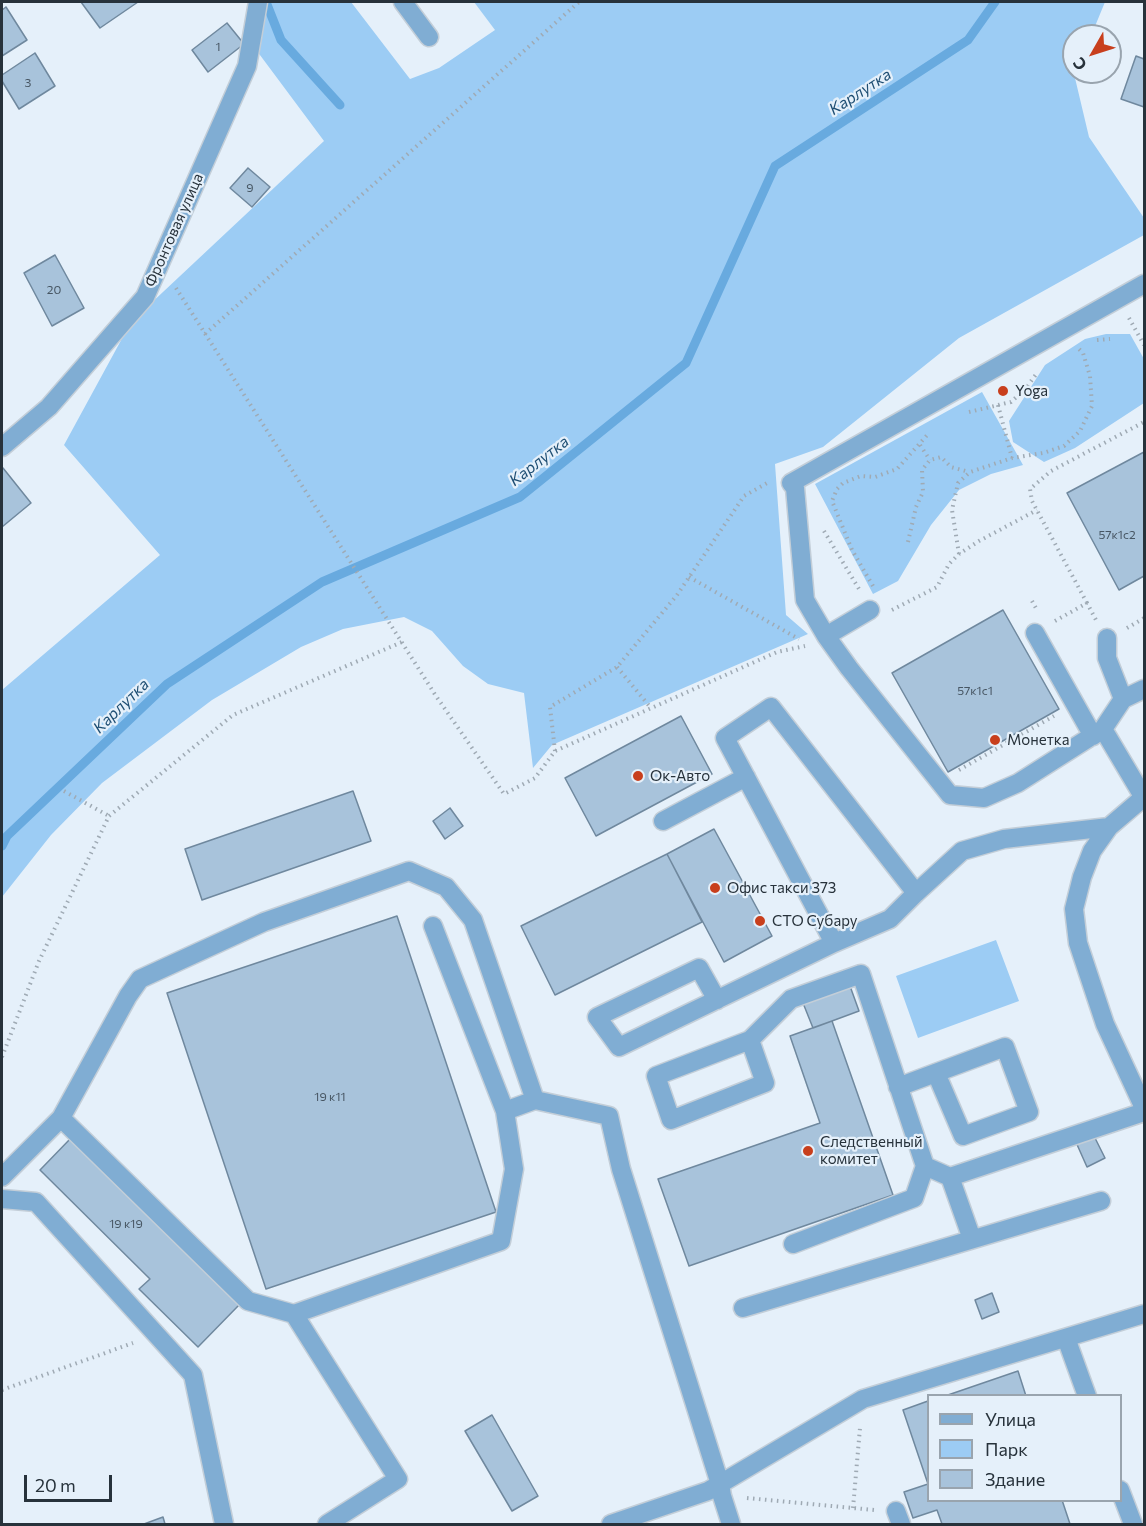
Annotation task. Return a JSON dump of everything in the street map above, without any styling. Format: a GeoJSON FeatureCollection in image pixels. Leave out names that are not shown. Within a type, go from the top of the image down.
{"type":"FeatureCollection","features":[{"type":"Feature","properties":{"kind":"street","name":"Фронтовая улица"},"geometry":{"type":"LineString","coordinates":[[2,447],[49,407],[145,297],[166,244],[247,66],[258,2]]}},
{"type":"Feature","properties":{"kind":"street"},"geometry":{"type":"LineString","coordinates":[[403,2],[429,37]]}},
{"type":"Feature","properties":{"kind":"street"},"geometry":{"type":"LineString","coordinates":[[1144,285],[840,459],[791,483],[795,488],[805,600],[826,636],[887,718],[950,795],[984,798],[1018,783],[1098,732],[1123,699],[1144,689]]}},
{"type":"Feature","properties":{"kind":"street"},"geometry":{"type":"LineString","coordinates":[[826,636],[879,606]]}},
{"type":"Feature","properties":{"kind":"street"},"geometry":{"type":"LineString","coordinates":[[925,1166],[950,1177],[1144,1110],[1104,1024],[1078,943],[1074,909],[1082,877],[1092,851],[1109,827],[1144,797],[1070,694],[1035,633]]}},
{"type":"Feature","properties":{"kind":"street"},"geometry":{"type":"LineString","coordinates":[[1107,638],[1107,658],[1123,699]]}},
{"type":"Feature","properties":{"kind":"street"},"geometry":{"type":"LineString","coordinates":[[834,943],[725,738],[771,707],[916,893]]}},
{"type":"Feature","properties":{"kind":"street"},"geometry":{"type":"LineString","coordinates":[[663,821],[746,777]]}},
{"type":"Feature","properties":{"kind":"street"},"geometry":{"type":"LineString","coordinates":[[717,1000],[699,968],[597,1017],[620,1047],[717,1000],[834,943],[890,920],[962,851],[1004,839],[1109,827]]}},
{"type":"Feature","properties":{"kind":"street"},"geometry":{"type":"LineString","coordinates":[[2,1177],[61,1118],[128,996],[140,979],[264,922],[410,871],[446,887],[473,920],[535,1100]]}},
{"type":"Feature","properties":{"kind":"street"},"geometry":{"type":"LineString","coordinates":[[61,1118],[248,1301],[294,1314],[501,1241],[514,1169],[505,1111],[433,926]]}},
{"type":"Feature","properties":{"kind":"street"},"geometry":{"type":"LineString","coordinates":[[750,1040],[765,1083],[671,1120],[656,1076],[750,1040],[792,999],[861,974],[925,1166],[914,1198],[793,1244]]}},
{"type":"Feature","properties":{"kind":"street"},"geometry":{"type":"LineString","coordinates":[[898,1087],[1005,1047],[1029,1112],[963,1136],[936,1073]]}},
{"type":"Feature","properties":{"kind":"street"},"geometry":{"type":"LineString","coordinates":[[505,1111],[535,1100],[609,1116],[621,1169],[731,1524]]}},
{"type":"Feature","properties":{"kind":"street"},"geometry":{"type":"LineString","coordinates":[[950,1177],[972,1239]]}},
{"type":"Feature","properties":{"kind":"street"},"geometry":{"type":"LineString","coordinates":[[2,1199],[36,1202],[193,1375],[224,1524]]}},
{"type":"Feature","properties":{"kind":"street"},"geometry":{"type":"LineString","coordinates":[[743,1308],[1101,1200]]}},
{"type":"Feature","properties":{"kind":"street"},"geometry":{"type":"LineString","coordinates":[[294,1314],[398,1479],[327,1524]]}},
{"type":"Feature","properties":{"kind":"street"},"geometry":{"type":"LineString","coordinates":[[611,1524],[708,1491],[721,1490],[863,1399],[1144,1314]]}},
{"type":"Feature","properties":{"kind":"street"},"geometry":{"type":"LineString","coordinates":[[1066,1338],[1087,1394]]}},
{"type":"Feature","properties":{"kind":"street"},"geometry":{"type":"LineString","coordinates":[[1122,1495],[1133,1524]]}},
{"type":"Feature","properties":{"kind":"path"},"geometry":{"type":"LineString","coordinates":[[205,334],[579,2]]}},
{"type":"Feature","properties":{"kind":"path"},"geometry":{"type":"LineString","coordinates":[[177,290],[436,696],[504,794],[535,778],[555,751],[777,652],[810,645],[689,577]]}},
{"type":"Feature","properties":{"kind":"path"},"geometry":{"type":"LineString","coordinates":[[1119,299],[1144,345]]}},
{"type":"Feature","properties":{"kind":"path"},"geometry":{"type":"LineString","coordinates":[[959,554],[952,510],[958,483],[970,472],[1012,458],[1043,453],[1064,446],[1080,431],[1092,406],[1083,353],[1073,342]]}},
{"type":"Feature","properties":{"kind":"path"},"geometry":{"type":"LineString","coordinates":[[966,412],[1011,402],[1026,388],[1041,367]]}},
{"type":"Feature","properties":{"kind":"path"},"geometry":{"type":"LineString","coordinates":[[998,405],[1012,458]]}},
{"type":"Feature","properties":{"kind":"path"},"geometry":{"type":"LineString","coordinates":[[1087,603],[1032,501],[1030,489],[1051,471],[1144,422]]}},
{"type":"Feature","properties":{"kind":"path"},"geometry":{"type":"LineString","coordinates":[[930,432],[897,469],[875,477],[861,476],[843,483],[837,489],[832,501],[879,606],[937,587],[949,564],[959,554],[1037,510]]}},
{"type":"Feature","properties":{"kind":"path"},"geometry":{"type":"LineString","coordinates":[[920,445],[930,460]]}},
{"type":"Feature","properties":{"kind":"path"},"geometry":{"type":"LineString","coordinates":[[908,542],[916,507],[923,492],[922,470],[930,460],[941,457],[951,467],[970,472]]}},
{"type":"Feature","properties":{"kind":"path"},"geometry":{"type":"LineString","coordinates":[[555,751],[550,707],[617,667],[677,595],[744,496],[770,482],[791,483]]}},
{"type":"Feature","properties":{"kind":"path"},"geometry":{"type":"LineString","coordinates":[[835,549],[859,590]]}},
{"type":"Feature","properties":{"kind":"path"},"geometry":{"type":"LineString","coordinates":[[2,1057],[39,961],[109,816],[233,715],[402,642]]}},
{"type":"Feature","properties":{"kind":"path"},"geometry":{"type":"LineString","coordinates":[[617,667],[651,708]]}},
{"type":"Feature","properties":{"kind":"path"},"geometry":{"type":"LineString","coordinates":[[959,770],[1063,711],[1060,701],[1070,694]]}},
{"type":"Feature","properties":{"kind":"path"},"geometry":{"type":"LineString","coordinates":[[64,791],[109,816]]}},
{"type":"Feature","properties":{"kind":"path"},"geometry":{"type":"LineString","coordinates":[[2,1390],[156,1334]]}},
{"type":"Feature","properties":{"kind":"path"},"geometry":{"type":"LineString","coordinates":[[853,1508],[863,1399]]}},
{"type":"Feature","properties":{"kind":"path"},"geometry":{"type":"LineString","coordinates":[[721,1490],[853,1508],[898,1518]]}},
{"type":"Feature","properties":{"kind":"green space"},"geometry":{"type":"Polygon","coordinates":[[[262,2],[351,2],[410,79],[439,68],[495,30],[474,2],[1105,2],[1096,24],[1062,24],[1062,84],[1076,84],[1089,137],[1144,218],[1144,235],[959,338],[823,447],[775,464],[786,615],[808,634],[552,745],[533,768],[524,693],[488,684],[463,666],[432,631],[404,617],[343,629],[301,647],[212,700],[102,783],[51,835],[2,897],[2,690],[160,555],[64,445],[131,322],[324,141],[254,47],[262,2]]]}},
{"type":"Feature","properties":{"kind":"green space"},"geometry":{"type":"Polygon","coordinates":[[[1106,334],[1130,334],[1144,359],[1144,403],[1075,448],[1044,462],[1013,442],[1009,421],[1045,365],[1085,339],[1106,334]]]}},
{"type":"Feature","properties":{"kind":"green space"},"geometry":{"type":"Polygon","coordinates":[[[982,392],[1023,465],[991,474],[959,490],[931,525],[898,581],[873,594],[815,484],[982,392]]]}},
{"type":"Feature","properties":{"kind":"green space"},"geometry":{"type":"Polygon","coordinates":[[[996,940],[1019,1001],[918,1038],[896,976],[996,940]]]}},
{"type":"Feature","properties":{"kind":"building"},"geometry":{"type":"Polygon","coordinates":[[[81,2],[138,2],[100,28],[81,2]]]}},
{"type":"Feature","properties":{"kind":"building"},"geometry":{"type":"Polygon","coordinates":[[[6,7],[27,40],[2,56],[2,10],[6,7]]]}},
{"type":"Feature","properties":{"kind":"building"},"geometry":{"type":"Polygon","coordinates":[[[227,23],[244,44],[208,72],[192,50],[227,23]]]}},
{"type":"Feature","properties":{"kind":"building"},"geometry":{"type":"Polygon","coordinates":[[[35,53],[55,86],[19,109],[2,81],[2,75],[35,53]]]}},
{"type":"Feature","properties":{"kind":"building"},"geometry":{"type":"Polygon","coordinates":[[[1136,56],[1144,59],[1144,107],[1121,99],[1136,56]]]}},
{"type":"Feature","properties":{"kind":"building"},"geometry":{"type":"Polygon","coordinates":[[[248,168],[270,187],[252,207],[230,188],[248,168]]]}},
{"type":"Feature","properties":{"kind":"building"},"geometry":{"type":"Polygon","coordinates":[[[55,255],[84,308],[52,326],[24,273],[55,255]]]}},
{"type":"Feature","properties":{"kind":"building"},"geometry":{"type":"Polygon","coordinates":[[[1144,452],[1144,576],[1119,590],[1067,493],[1144,452]]]}},
{"type":"Feature","properties":{"kind":"building"},"geometry":{"type":"Polygon","coordinates":[[[3,468],[31,503],[2,527],[2,470],[3,468]]]}},
{"type":"Feature","properties":{"kind":"building"},"geometry":{"type":"Polygon","coordinates":[[[1003,610],[1059,709],[948,772],[892,673],[1003,610]]]}},
{"type":"Feature","properties":{"kind":"building","name":"Ок-Авто"},"geometry":{"type":"Polygon","coordinates":[[[681,716],[712,774],[596,836],[565,778],[681,716]]]}},
{"type":"Feature","properties":{"kind":"building"},"geometry":{"type":"Polygon","coordinates":[[[353,791],[371,841],[202,900],[185,849],[353,791]]]}},
{"type":"Feature","properties":{"kind":"building"},"geometry":{"type":"Polygon","coordinates":[[[450,808],[463,826],[445,839],[433,821],[450,808]]]}},
{"type":"Feature","properties":{"kind":"building","name":"Офис такси 373"},"geometry":{"type":"Polygon","coordinates":[[[714,829],[772,936],[724,962],[667,854],[714,829]]]}},
{"type":"Feature","properties":{"kind":"building"},"geometry":{"type":"Polygon","coordinates":[[[667,854],[702,922],[555,995],[521,926],[667,854]]]}},
{"type":"Feature","properties":{"kind":"building"},"geometry":{"type":"Polygon","coordinates":[[[397,916],[496,1212],[266,1289],[167,993],[397,916]]]}},
{"type":"Feature","properties":{"kind":"building"},"geometry":{"type":"Polygon","coordinates":[[[850,986],[859,1011],[813,1028],[803,1003],[850,986]]]}},
{"type":"Feature","properties":{"kind":"building","name":"Следственный комитет"},"geometry":{"type":"Polygon","coordinates":[[[832,1021],[893,1195],[689,1266],[658,1179],[820,1123],[790,1036],[832,1021]]]}},
{"type":"Feature","properties":{"kind":"building"},"geometry":{"type":"Polygon","coordinates":[[[1092,1132],[1105,1158],[1087,1167],[1075,1140],[1092,1132]]]}},
{"type":"Feature","properties":{"kind":"building"},"geometry":{"type":"Polygon","coordinates":[[[71,1138],[239,1305],[198,1347],[139,1289],[150,1279],[40,1170],[71,1138]]]}},
{"type":"Feature","properties":{"kind":"building"},"geometry":{"type":"Polygon","coordinates":[[[992,1293],[999,1312],[982,1319],[975,1300],[992,1293]]]}},
{"type":"Feature","properties":{"kind":"building"},"geometry":{"type":"Polygon","coordinates":[[[1018,1371],[1025,1394],[951,1394],[1018,1371]]]}},
{"type":"Feature","properties":{"kind":"building"},"geometry":{"type":"Polygon","coordinates":[[[927,1401],[927,1481],[903,1410],[927,1401]]]}},
{"type":"Feature","properties":{"kind":"building"},"geometry":{"type":"Polygon","coordinates":[[[492,1415],[538,1496],[512,1511],[465,1431],[492,1415]]]}},
{"type":"Feature","properties":{"kind":"building"},"geometry":{"type":"Polygon","coordinates":[[[927,1484],[927,1502],[1063,1502],[1070,1524],[942,1524],[937,1510],[913,1518],[904,1492],[927,1484]]]}},
{"type":"Feature","properties":{"kind":"building"},"geometry":{"type":"Polygon","coordinates":[[[163,1517],[165,1524],[144,1524],[163,1517]]]}},
{"type":"Feature","properties":{"kind":"waterway"},"geometry":{"type":"LineString","coordinates":[[266,2],[281,40],[340,105]]}},
{"type":"Feature","properties":{"kind":"waterway","name":"Карлутка"},"geometry":{"type":"LineString","coordinates":[[2,846],[7,836],[167,684],[322,582],[520,497],[686,363],[775,166],[968,40],[995,2]]}},
{"type":"Feature","properties":{"kind":"place","name":"Yoga"},"geometry":{"type":"Point","coordinates":[1003,391]}},
{"type":"Feature","properties":{"kind":"place","name":"Монетка"},"geometry":{"type":"Point","coordinates":[995,740]}},
{"type":"Feature","properties":{"kind":"place","name":"Ок-Авто"},"geometry":{"type":"Point","coordinates":[638,776]}},
{"type":"Feature","properties":{"kind":"place","name":"Офис такси 373"},"geometry":{"type":"Point","coordinates":[715,888]}},
{"type":"Feature","properties":{"kind":"place","name":"СТО Субару"},"geometry":{"type":"Point","coordinates":[760,921]}},
{"type":"Feature","properties":{"kind":"place","name":"Следственный комитет"},"geometry":{"type":"Point","coordinates":[808,1151]}}]}
